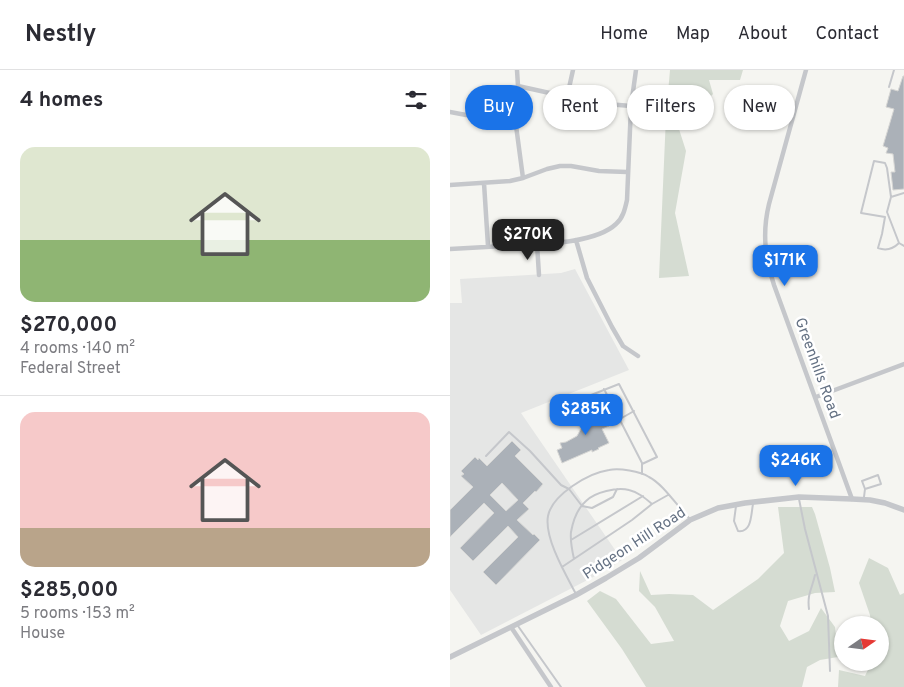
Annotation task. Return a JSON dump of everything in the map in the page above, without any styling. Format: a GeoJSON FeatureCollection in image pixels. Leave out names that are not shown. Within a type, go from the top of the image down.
{"type":"FeatureCollection","features":[{"type":"Feature","properties":{"kind":"street"},"geometry":{"type":"LineString","coordinates":[[517,70],[518,85]]}},
{"type":"Feature","properties":{"kind":"street"},"geometry":{"type":"LineString","coordinates":[[571,85],[574,70]]}},
{"type":"Feature","properties":{"kind":"street"},"geometry":{"type":"LineString","coordinates":[[634,85],[636,70]]}},
{"type":"Feature","properties":{"kind":"street","name":"Greenhills Road"},"geometry":{"type":"LineString","coordinates":[[806,70],[768,204],[765,221],[768,266],[852,498]]}},
{"type":"Feature","properties":{"kind":"street"},"geometry":{"type":"LineString","coordinates":[[450,112],[465,115]]}},
{"type":"Feature","properties":{"kind":"street"},"geometry":{"type":"LineString","coordinates":[[517,130],[523,178]]}},
{"type":"Feature","properties":{"kind":"street"},"geometry":{"type":"LineString","coordinates":[[450,249],[576,240],[606,231],[616,224],[626,208],[629,130]]}},
{"type":"Feature","properties":{"kind":"street"},"geometry":{"type":"LineString","coordinates":[[450,185],[510,181],[560,166],[599,171],[627,172]]}},
{"type":"Feature","properties":{"kind":"street"},"geometry":{"type":"LineString","coordinates":[[484,183],[488,246]]}},
{"type":"Feature","properties":{"kind":"street"},"geometry":{"type":"LineString","coordinates":[[576,240],[587,278],[608,319],[623,346],[638,356]]}},
{"type":"Feature","properties":{"kind":"street"},"geometry":{"type":"LineString","coordinates":[[537,244],[539,275]]}},
{"type":"Feature","properties":{"kind":"street"},"geometry":{"type":"LineString","coordinates":[[816,397],[904,364]]}},
{"type":"Feature","properties":{"kind":"street","name":"Pidgeon Hill Road"},"geometry":{"type":"LineString","coordinates":[[450,657],[576,595],[640,558],[690,520],[718,508],[736,504],[799,497],[852,498],[885,504],[904,510]]}},
{"type":"Feature","properties":{"kind":"street"},"geometry":{"type":"LineString","coordinates":[[514,625],[551,687]]}},
{"type":"Feature","properties":{"kind":"lane"},"geometry":{"type":"LineString","coordinates":[[889,87],[894,70]]}},
{"type":"Feature","properties":{"kind":"lane"},"geometry":{"type":"LineString","coordinates":[[899,243],[893,248],[882,250],[878,248],[885,217],[860,213],[874,161],[885,163],[887,168],[891,197],[887,212],[899,243],[904,246]]}},
{"type":"Feature","properties":{"kind":"lane"},"geometry":{"type":"LineString","coordinates":[[891,197],[904,194]]}},
{"type":"Feature","properties":{"kind":"lane"},"geometry":{"type":"LineString","coordinates":[[581,398],[619,384],[657,457],[642,464]]}},
{"type":"Feature","properties":{"kind":"lane"},"geometry":{"type":"LineString","coordinates":[[604,390],[642,464],[642,474]]}},
{"type":"Feature","properties":{"kind":"lane"},"geometry":{"type":"LineString","coordinates":[[620,420],[634,411]]}},
{"type":"Feature","properties":{"kind":"lane"},"geometry":{"type":"LineString","coordinates":[[486,456],[509,432],[530,451],[561,485],[569,489],[582,506],[592,508],[613,497],[617,489]]}},
{"type":"Feature","properties":{"kind":"lane"},"geometry":{"type":"LineString","coordinates":[[576,595],[552,544],[548,530],[548,516],[554,502],[577,483],[596,473],[610,470],[626,470],[642,474],[650,477],[660,486],[690,520]]}},
{"type":"Feature","properties":{"kind":"lane"},"geometry":{"type":"LineString","coordinates":[[863,500],[865,489],[862,481],[878,475],[881,484],[865,489]]}},
{"type":"Feature","properties":{"kind":"lane"},"geometry":{"type":"LineString","coordinates":[[574,559],[571,534],[574,521],[586,500],[601,492],[627,489],[643,496],[652,504]]}},
{"type":"Feature","properties":{"kind":"lane"},"geometry":{"type":"LineString","coordinates":[[562,567],[632,520],[652,504],[668,495]]}},
{"type":"Feature","properties":{"kind":"lane"},"geometry":{"type":"LineString","coordinates":[[571,540],[643,496]]}},
{"type":"Feature","properties":{"kind":"lane"},"geometry":{"type":"LineString","coordinates":[[799,497],[805,528],[828,616],[830,671]]}},
{"type":"Feature","properties":{"kind":"lane"},"geometry":{"type":"LineString","coordinates":[[736,504],[734,521],[738,531],[742,531],[746,529],[750,522],[753,502]]}},
{"type":"Feature","properties":{"kind":"lane"},"geometry":{"type":"LineString","coordinates":[[809,609],[808,595],[816,573]]}},
{"type":"Feature","properties":{"kind":"lane"},"geometry":{"type":"LineString","coordinates":[[514,625],[561,687]]}},
{"type":"Feature","properties":{"kind":"shaded area"},"geometry":{"type":"Polygon","coordinates":[[[670,70],[743,70],[740,80],[709,80],[710,85],[669,85],[670,70]]]}},
{"type":"Feature","properties":{"kind":"shaded area"},"geometry":{"type":"Polygon","coordinates":[[[665,130],[679,130],[686,151],[675,213],[689,276],[659,278],[665,130]]]}},
{"type":"Feature","properties":{"kind":"shaded area"},"geometry":{"type":"Polygon","coordinates":[[[575,269],[629,370],[521,413],[622,560],[603,572],[481,635],[450,590],[450,303],[462,303],[460,279],[561,273],[575,269]]]}},
{"type":"Feature","properties":{"kind":"shaded area"},"geometry":{"type":"Polygon","coordinates":[[[778,507],[812,507],[835,592],[815,593],[788,601],[780,626],[789,641],[809,631],[821,608],[834,626],[834,658],[820,660],[807,667],[802,687],[646,687],[622,649],[587,601],[600,591],[616,599],[651,644],[674,641],[655,607],[639,591],[640,571],[651,595],[693,595],[713,610],[758,579],[784,553],[778,507]]]}},
{"type":"Feature","properties":{"kind":"shaded area"},"geometry":{"type":"Polygon","coordinates":[[[869,558],[888,568],[900,595],[904,593],[904,687],[838,687],[839,671],[865,676],[867,671],[889,671],[889,616],[870,616],[859,583],[869,558]]]}},
{"type":"Feature","properties":{"kind":"building"},"geometry":{"type":"Polygon","coordinates":[[[903,76],[904,189],[893,190],[891,172],[895,172],[893,154],[886,153],[888,148],[883,146],[894,109],[886,107],[891,89],[898,91],[903,76]]]}},
{"type":"Feature","properties":{"kind":"building"},"geometry":{"type":"Polygon","coordinates":[[[599,404],[609,426],[602,429],[609,443],[592,452],[592,450],[562,463],[557,450],[562,448],[560,443],[577,436],[582,427],[581,423],[586,421],[582,411],[599,404]]]}},
{"type":"Feature","properties":{"kind":"building"},"geometry":{"type":"Polygon","coordinates":[[[512,441],[521,450],[515,456],[543,484],[523,503],[529,509],[517,520],[540,540],[496,585],[483,572],[518,537],[508,526],[473,561],[460,548],[494,513],[484,503],[450,537],[450,510],[473,487],[461,476],[464,474],[461,471],[475,457],[478,460],[479,458],[487,466],[512,441]],[[502,483],[490,495],[506,511],[518,500],[502,483]]]}}]}
